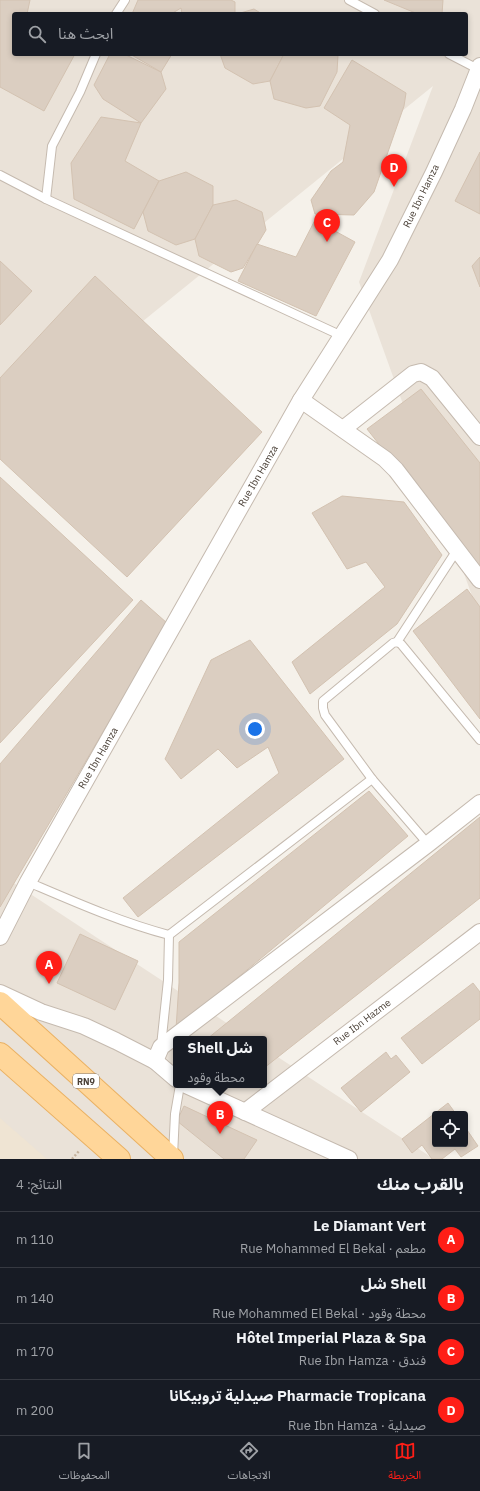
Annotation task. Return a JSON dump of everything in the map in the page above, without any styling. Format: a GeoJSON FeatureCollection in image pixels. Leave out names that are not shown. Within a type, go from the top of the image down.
{"type":"FeatureCollection","features":[{"type":"Feature","properties":{"kind":"main road","name":"RN9"},"geometry":{"type":"LineString","coordinates":[[0,1003],[173,1159]]}},
{"type":"Feature","properties":{"kind":"main road"},"geometry":{"type":"LineString","coordinates":[[0,1054],[119,1159]]}},
{"type":"Feature","properties":{"kind":"street","name":"Rue Ibn Hamza"},"geometry":{"type":"LineString","coordinates":[[0,937],[28,882],[301,400],[390,260],[463,109],[479,68]]}},
{"type":"Feature","properties":{"kind":"street"},"geometry":{"type":"LineString","coordinates":[[344,429],[413,374],[421,372],[432,378],[480,437]]}},
{"type":"Feature","properties":{"kind":"street"},"geometry":{"type":"LineString","coordinates":[[301,400],[385,459],[396,470],[480,580]]}},
{"type":"Feature","properties":{"kind":"street"},"geometry":{"type":"LineString","coordinates":[[181,1036],[480,803]]}},
{"type":"Feature","properties":{"kind":"street","name":"Rue Ibn Hazme"},"geometry":{"type":"LineString","coordinates":[[245,1112],[480,932]]}},
{"type":"Feature","properties":{"kind":"street"},"geometry":{"type":"LineString","coordinates":[[0,993],[41,1012],[84,1026],[158,1054],[173,1075]]}},
{"type":"Feature","properties":{"kind":"street"},"geometry":{"type":"LineString","coordinates":[[158,1054],[173,1042]]}},
{"type":"Feature","properties":{"kind":"street"},"geometry":{"type":"LineString","coordinates":[[193,1088],[349,1159]]}},
{"type":"Feature","properties":{"kind":"lane"},"geometry":{"type":"LineString","coordinates":[[117,12],[124,0]]}},
{"type":"Feature","properties":{"kind":"lane"},"geometry":{"type":"LineString","coordinates":[[349,0],[371,12]]}},
{"type":"Feature","properties":{"kind":"lane"},"geometry":{"type":"LineString","coordinates":[[46,199],[52,146],[80,92],[95,56]]}},
{"type":"Feature","properties":{"kind":"lane"},"geometry":{"type":"LineString","coordinates":[[453,56],[479,68]]}},
{"type":"Feature","properties":{"kind":"lane"},"geometry":{"type":"LineString","coordinates":[[0,175],[46,199],[342,336]]}},
{"type":"Feature","properties":{"kind":"lane"},"geometry":{"type":"LineString","coordinates":[[428,844],[372,779],[325,715],[323,701],[393,643],[397,642],[457,550]]}},
{"type":"Feature","properties":{"kind":"lane"},"geometry":{"type":"LineString","coordinates":[[397,642],[401,644],[480,740]]}},
{"type":"Feature","properties":{"kind":"lane"},"geometry":{"type":"LineString","coordinates":[[169,936],[372,779]]}},
{"type":"Feature","properties":{"kind":"lane"},"geometry":{"type":"LineString","coordinates":[[28,882],[112,918],[169,936]]}},
{"type":"Feature","properties":{"kind":"lane"},"geometry":{"type":"LineString","coordinates":[[158,1054],[168,980],[169,936]]}},
{"type":"Feature","properties":{"kind":"lane"},"geometry":{"type":"LineString","coordinates":[[173,1159],[174,1114],[179,1088]]}},
{"type":"Feature","properties":{"kind":"shaded area"},"geometry":{"type":"Polygon","coordinates":[[[0,0],[480,0],[480,618],[359,282],[433,86],[0,437],[0,0]]]}},
{"type":"Feature","properties":{"kind":"shaded area"},"geometry":{"type":"Polygon","coordinates":[[[0,874],[246,1036],[173,1036],[173,1088],[267,1088],[267,1050],[434,1159],[0,1159],[0,874]]]}},
{"type":"Feature","properties":{"kind":"shaded area"},"geometry":{"type":"Polygon","coordinates":[[[0,1118],[47,1159],[0,1159],[0,1118]]]}},
{"type":"Feature","properties":{"kind":"building"},"geometry":{"type":"Polygon","coordinates":[[[0,0],[30,0],[27,12],[12,12],[12,56],[74,56],[44,111],[0,87],[0,0]]]}},
{"type":"Feature","properties":{"kind":"building"},"geometry":{"type":"Polygon","coordinates":[[[138,0],[231,0],[235,2],[235,12],[182,12],[181,8],[174,12],[133,12],[138,0]]]}},
{"type":"Feature","properties":{"kind":"building"},"geometry":{"type":"Polygon","coordinates":[[[384,0],[443,0],[442,12],[413,12],[384,0]]]}},
{"type":"Feature","properties":{"kind":"building"},"geometry":{"type":"Polygon","coordinates":[[[254,9],[259,12],[244,12],[254,9]]]}},
{"type":"Feature","properties":{"kind":"building"},"geometry":{"type":"Polygon","coordinates":[[[109,56],[128,56],[161,72],[166,89],[141,123],[103,99],[94,85],[109,56]]]}},
{"type":"Feature","properties":{"kind":"building"},"geometry":{"type":"Polygon","coordinates":[[[133,56],[171,56],[161,72],[133,56]]]}},
{"type":"Feature","properties":{"kind":"building"},"geometry":{"type":"Polygon","coordinates":[[[221,56],[283,56],[270,81],[253,84],[225,68],[221,56]]]}},
{"type":"Feature","properties":{"kind":"building"},"geometry":{"type":"Polygon","coordinates":[[[283,56],[338,56],[337,72],[320,106],[306,108],[274,99],[270,81],[283,56]]]}},
{"type":"Feature","properties":{"kind":"building"},"geometry":{"type":"Polygon","coordinates":[[[352,60],[406,93],[404,106],[374,192],[354,215],[315,214],[311,200],[331,171],[343,162],[350,125],[324,108],[352,60]]]}},
{"type":"Feature","properties":{"kind":"building"},"geometry":{"type":"Polygon","coordinates":[[[101,117],[141,123],[125,161],[159,181],[134,229],[74,199],[71,163],[101,117]]]}},
{"type":"Feature","properties":{"kind":"building"},"geometry":{"type":"Polygon","coordinates":[[[480,152],[480,214],[455,201],[480,152]]]}},
{"type":"Feature","properties":{"kind":"building"},"geometry":{"type":"Polygon","coordinates":[[[186,172],[213,186],[213,205],[195,239],[176,245],[148,231],[143,212],[159,181],[186,172]]]}},
{"type":"Feature","properties":{"kind":"building"},"geometry":{"type":"Polygon","coordinates":[[[236,200],[262,212],[266,230],[243,268],[231,272],[199,256],[195,239],[213,205],[236,200]]]}},
{"type":"Feature","properties":{"kind":"building"},"geometry":{"type":"Polygon","coordinates":[[[315,220],[355,242],[316,316],[238,281],[257,244],[296,257],[315,220]]]}},
{"type":"Feature","properties":{"kind":"building"},"geometry":{"type":"Polygon","coordinates":[[[480,257],[480,287],[472,266],[480,257]]]}},
{"type":"Feature","properties":{"kind":"building"},"geometry":{"type":"Polygon","coordinates":[[[0,261],[32,291],[0,325],[0,261]]]}},
{"type":"Feature","properties":{"kind":"building"},"geometry":{"type":"Polygon","coordinates":[[[95,276],[262,432],[127,577],[0,459],[0,378],[95,276]]]}},
{"type":"Feature","properties":{"kind":"building"},"geometry":{"type":"Polygon","coordinates":[[[421,389],[480,463],[480,572],[367,429],[421,389]]]}},
{"type":"Feature","properties":{"kind":"building"},"geometry":{"type":"Polygon","coordinates":[[[0,477],[133,600],[0,743],[0,477]]]}},
{"type":"Feature","properties":{"kind":"building"},"geometry":{"type":"Polygon","coordinates":[[[342,496],[404,502],[442,555],[397,624],[310,694],[292,662],[385,587],[366,562],[347,569],[312,513],[342,496]]]}},
{"type":"Feature","properties":{"kind":"building"},"geometry":{"type":"Polygon","coordinates":[[[467,589],[480,607],[480,719],[413,631],[467,589]]]}},
{"type":"Feature","properties":{"kind":"building"},"geometry":{"type":"Polygon","coordinates":[[[141,600],[167,623],[0,907],[0,764],[141,600]]]}},
{"type":"Feature","properties":{"kind":"building"},"geometry":{"type":"Polygon","coordinates":[[[250,640],[344,759],[138,917],[123,898],[279,773],[268,747],[237,768],[218,749],[181,779],[165,759],[211,660],[250,640]]]}},
{"type":"Feature","properties":{"kind":"building"},"geometry":{"type":"Polygon","coordinates":[[[369,791],[408,836],[176,1029],[179,983],[179,942],[369,791]]]}},
{"type":"Feature","properties":{"kind":"building"},"geometry":{"type":"Polygon","coordinates":[[[480,817],[480,898],[267,1066],[267,1036],[211,1036],[480,817]]]}},
{"type":"Feature","properties":{"kind":"building"},"geometry":{"type":"Polygon","coordinates":[[[80,934],[138,961],[115,1010],[57,983],[80,934]]]}},
{"type":"Feature","properties":{"kind":"building"},"geometry":{"type":"Polygon","coordinates":[[[473,983],[480,992],[480,1019],[422,1064],[401,1038],[473,983]]]}},
{"type":"Feature","properties":{"kind":"building"},"geometry":{"type":"Polygon","coordinates":[[[386,1052],[391,1059],[396,1055],[410,1072],[361,1112],[341,1088],[386,1052]]]}},
{"type":"Feature","properties":{"kind":"building"},"geometry":{"type":"Polygon","coordinates":[[[448,1103],[454,1111],[438,1111],[448,1103]]]}},
{"type":"Feature","properties":{"kind":"building"},"geometry":{"type":"Polygon","coordinates":[[[184,1106],[257,1140],[244,1159],[224,1159],[177,1121],[184,1106]]]}},
{"type":"Feature","properties":{"kind":"building"},"geometry":{"type":"Polygon","coordinates":[[[432,1116],[432,1147],[468,1147],[468,1131],[478,1146],[461,1157],[455,1149],[442,1159],[432,1159],[422,1145],[412,1153],[402,1139],[432,1116]]]}},
{"type":"Feature","properties":{"kind":"place","name":"Pharmacie Tropicana صيدلية تروبيكانا"},"geometry":{"type":"Point","coordinates":[394,187]}},
{"type":"Feature","properties":{"kind":"place","name":"Hôtel Imperial Plaza & Spa"},"geometry":{"type":"Point","coordinates":[327,242]}},
{"type":"Feature","properties":{"kind":"place","name":"Le Diamant Vert"},"geometry":{"type":"Point","coordinates":[49,984]}},
{"type":"Feature","properties":{"kind":"place","name":"Shell شل"},"geometry":{"type":"Point","coordinates":[220,1134]}}]}
